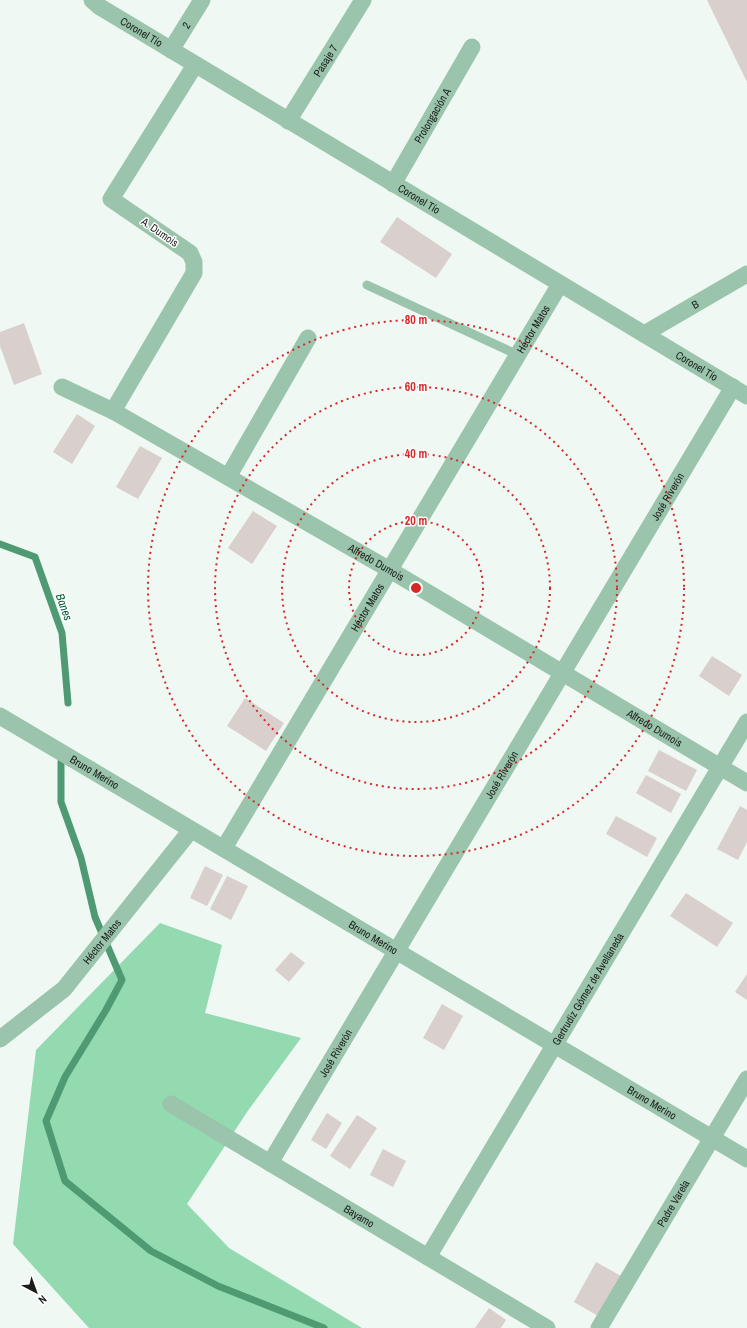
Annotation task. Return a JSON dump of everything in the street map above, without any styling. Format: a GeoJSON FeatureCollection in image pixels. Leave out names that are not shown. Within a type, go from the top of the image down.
{"type":"FeatureCollection","features":[{"type":"Feature","properties":{"kind":"street","name":"Coronel Tío"},"geometry":{"type":"LineString","coordinates":[[92,0],[100,7],[195,65],[740,391]]}},
{"type":"Feature","properties":{"kind":"street","name":"2"},"geometry":{"type":"LineString","coordinates":[[171,50],[202,0]]}},
{"type":"Feature","properties":{"kind":"street","name":"Pasaje 7"},"geometry":{"type":"LineString","coordinates":[[288,121],[363,0]]}},
{"type":"Feature","properties":{"kind":"street","name":"Prolongación A"},"geometry":{"type":"LineString","coordinates":[[393,184],[472,47]]}},
{"type":"Feature","properties":{"kind":"street","name":"A. Dumois"},"geometry":{"type":"LineString","coordinates":[[113,411],[194,273],[194,262],[190,253],[111,199],[195,65]]}},
{"type":"Feature","properties":{"kind":"street","name":"B"},"geometry":{"type":"LineString","coordinates":[[644,334],[747,274]]}},
{"type":"Feature","properties":{"kind":"street","name":"Héctor Matos"},"geometry":{"type":"LineString","coordinates":[[224,848],[560,284]]}},
{"type":"Feature","properties":{"kind":"street"},"geometry":{"type":"LineString","coordinates":[[228,477],[308,338]]}},
{"type":"Feature","properties":{"kind":"street","name":"Alfredo Dumois"},"geometry":{"type":"LineString","coordinates":[[62,387],[113,411],[390,570],[747,783]]}},
{"type":"Feature","properties":{"kind":"street","name":"José Riverón"},"geometry":{"type":"LineString","coordinates":[[270,1163],[562,673],[740,391]]}},
{"type":"Feature","properties":{"kind":"street","name":"Bruno Merino"},"geometry":{"type":"LineString","coordinates":[[0,716],[747,1159]]}},
{"type":"Feature","properties":{"kind":"street","name":"Gertrudiz Gómez de Avellaneda"},"geometry":{"type":"LineString","coordinates":[[428,1257],[747,722]]}},
{"type":"Feature","properties":{"kind":"street","name":"Héctor Matos"},"geometry":{"type":"LineString","coordinates":[[0,1039],[64,989],[191,830]]}},
{"type":"Feature","properties":{"kind":"street","name":"Padre Varela"},"geometry":{"type":"LineString","coordinates":[[598,1328],[747,1079]]}},
{"type":"Feature","properties":{"kind":"street","name":"Bayamo"},"geometry":{"type":"LineString","coordinates":[[171,1104],[547,1328]]}},
{"type":"Feature","properties":{"kind":"lane"},"geometry":{"type":"LineString","coordinates":[[367,285],[518,355]]}},
{"type":"Feature","properties":{"kind":"green space"},"geometry":{"type":"Polygon","coordinates":[[[160,923],[222,945],[205,1013],[301,1038],[247,1112],[187,1204],[229,1248],[362,1328],[89,1328],[13,1244],[36,1050],[160,923]]]}},
{"type":"Feature","properties":{"kind":"building"},"geometry":{"type":"Polygon","coordinates":[[[707,0],[747,0],[747,82],[707,0]]]}},
{"type":"Feature","properties":{"kind":"building"},"geometry":{"type":"Polygon","coordinates":[[[397,217],[452,254],[436,278],[380,242],[397,217]]]}},
{"type":"Feature","properties":{"kind":"building"},"geometry":{"type":"Polygon","coordinates":[[[24,323],[42,374],[14,385],[0,346],[0,332],[24,323]]]}},
{"type":"Feature","properties":{"kind":"building"},"geometry":{"type":"Polygon","coordinates":[[[77,414],[95,426],[72,464],[53,452],[77,414]]]}},
{"type":"Feature","properties":{"kind":"building"},"geometry":{"type":"Polygon","coordinates":[[[140,446],[162,458],[138,499],[116,487],[140,446]]]}},
{"type":"Feature","properties":{"kind":"building"},"geometry":{"type":"Polygon","coordinates":[[[253,511],[277,526],[252,564],[228,548],[253,511]]]}},
{"type":"Feature","properties":{"kind":"building"},"geometry":{"type":"Polygon","coordinates":[[[712,656],[742,675],[729,696],[699,676],[712,656]]]}},
{"type":"Feature","properties":{"kind":"building"},"geometry":{"type":"Polygon","coordinates":[[[245,698],[284,723],[266,751],[227,726],[245,698]]]}},
{"type":"Feature","properties":{"kind":"building"},"geometry":{"type":"Polygon","coordinates":[[[659,750],[697,770],[686,791],[648,771],[659,750]]]}},
{"type":"Feature","properties":{"kind":"building"},"geometry":{"type":"Polygon","coordinates":[[[646,775],[681,794],[671,813],[636,793],[646,775]]]}},
{"type":"Feature","properties":{"kind":"building"},"geometry":{"type":"Polygon","coordinates":[[[740,806],[747,810],[747,842],[738,860],[717,849],[740,806]]]}},
{"type":"Feature","properties":{"kind":"building"},"geometry":{"type":"Polygon","coordinates":[[[616,816],[657,838],[647,857],[606,834],[616,816]]]}},
{"type":"Feature","properties":{"kind":"building"},"geometry":{"type":"Polygon","coordinates":[[[205,866],[223,875],[207,906],[190,898],[205,866]]]}},
{"type":"Feature","properties":{"kind":"building"},"geometry":{"type":"Polygon","coordinates":[[[227,876],[248,886],[231,920],[210,909],[227,876]]]}},
{"type":"Feature","properties":{"kind":"building"},"geometry":{"type":"Polygon","coordinates":[[[686,893],[733,923],[717,947],[670,916],[686,893]]]}},
{"type":"Feature","properties":{"kind":"building"},"geometry":{"type":"Polygon","coordinates":[[[291,952],[305,963],[289,982],[275,970],[291,952]]]}},
{"type":"Feature","properties":{"kind":"building"},"geometry":{"type":"Polygon","coordinates":[[[747,974],[747,1000],[735,992],[747,974]]]}},
{"type":"Feature","properties":{"kind":"building"},"geometry":{"type":"Polygon","coordinates":[[[442,1004],[463,1016],[444,1050],[423,1038],[442,1004]]]}},
{"type":"Feature","properties":{"kind":"building"},"geometry":{"type":"Polygon","coordinates":[[[327,1113],[342,1123],[326,1149],[311,1140],[327,1113]]]}},
{"type":"Feature","properties":{"kind":"building"},"geometry":{"type":"Polygon","coordinates":[[[357,1115],[377,1128],[350,1169],[330,1156],[357,1115]]]}},
{"type":"Feature","properties":{"kind":"building"},"geometry":{"type":"Polygon","coordinates":[[[383,1149],[406,1161],[393,1187],[370,1175],[383,1149]]]}},
{"type":"Feature","properties":{"kind":"building"},"geometry":{"type":"Polygon","coordinates":[[[596,1262],[621,1276],[598,1316],[574,1302],[596,1262]]]}},
{"type":"Feature","properties":{"kind":"building"},"geometry":{"type":"Polygon","coordinates":[[[489,1308],[506,1320],[501,1328],[475,1328],[489,1308]]]}},
{"type":"Feature","properties":{"kind":"waterway","name":"Banes"},"geometry":{"type":"LineString","coordinates":[[0,544],[35,557],[62,633],[68,703]]}},
{"type":"Feature","properties":{"kind":"waterway"},"geometry":{"type":"LineString","coordinates":[[61,762],[61,802],[81,858],[95,917],[122,980],[106,1010],[65,1077],[46,1121],[65,1181],[151,1251],[218,1286],[324,1328]]}}]}
